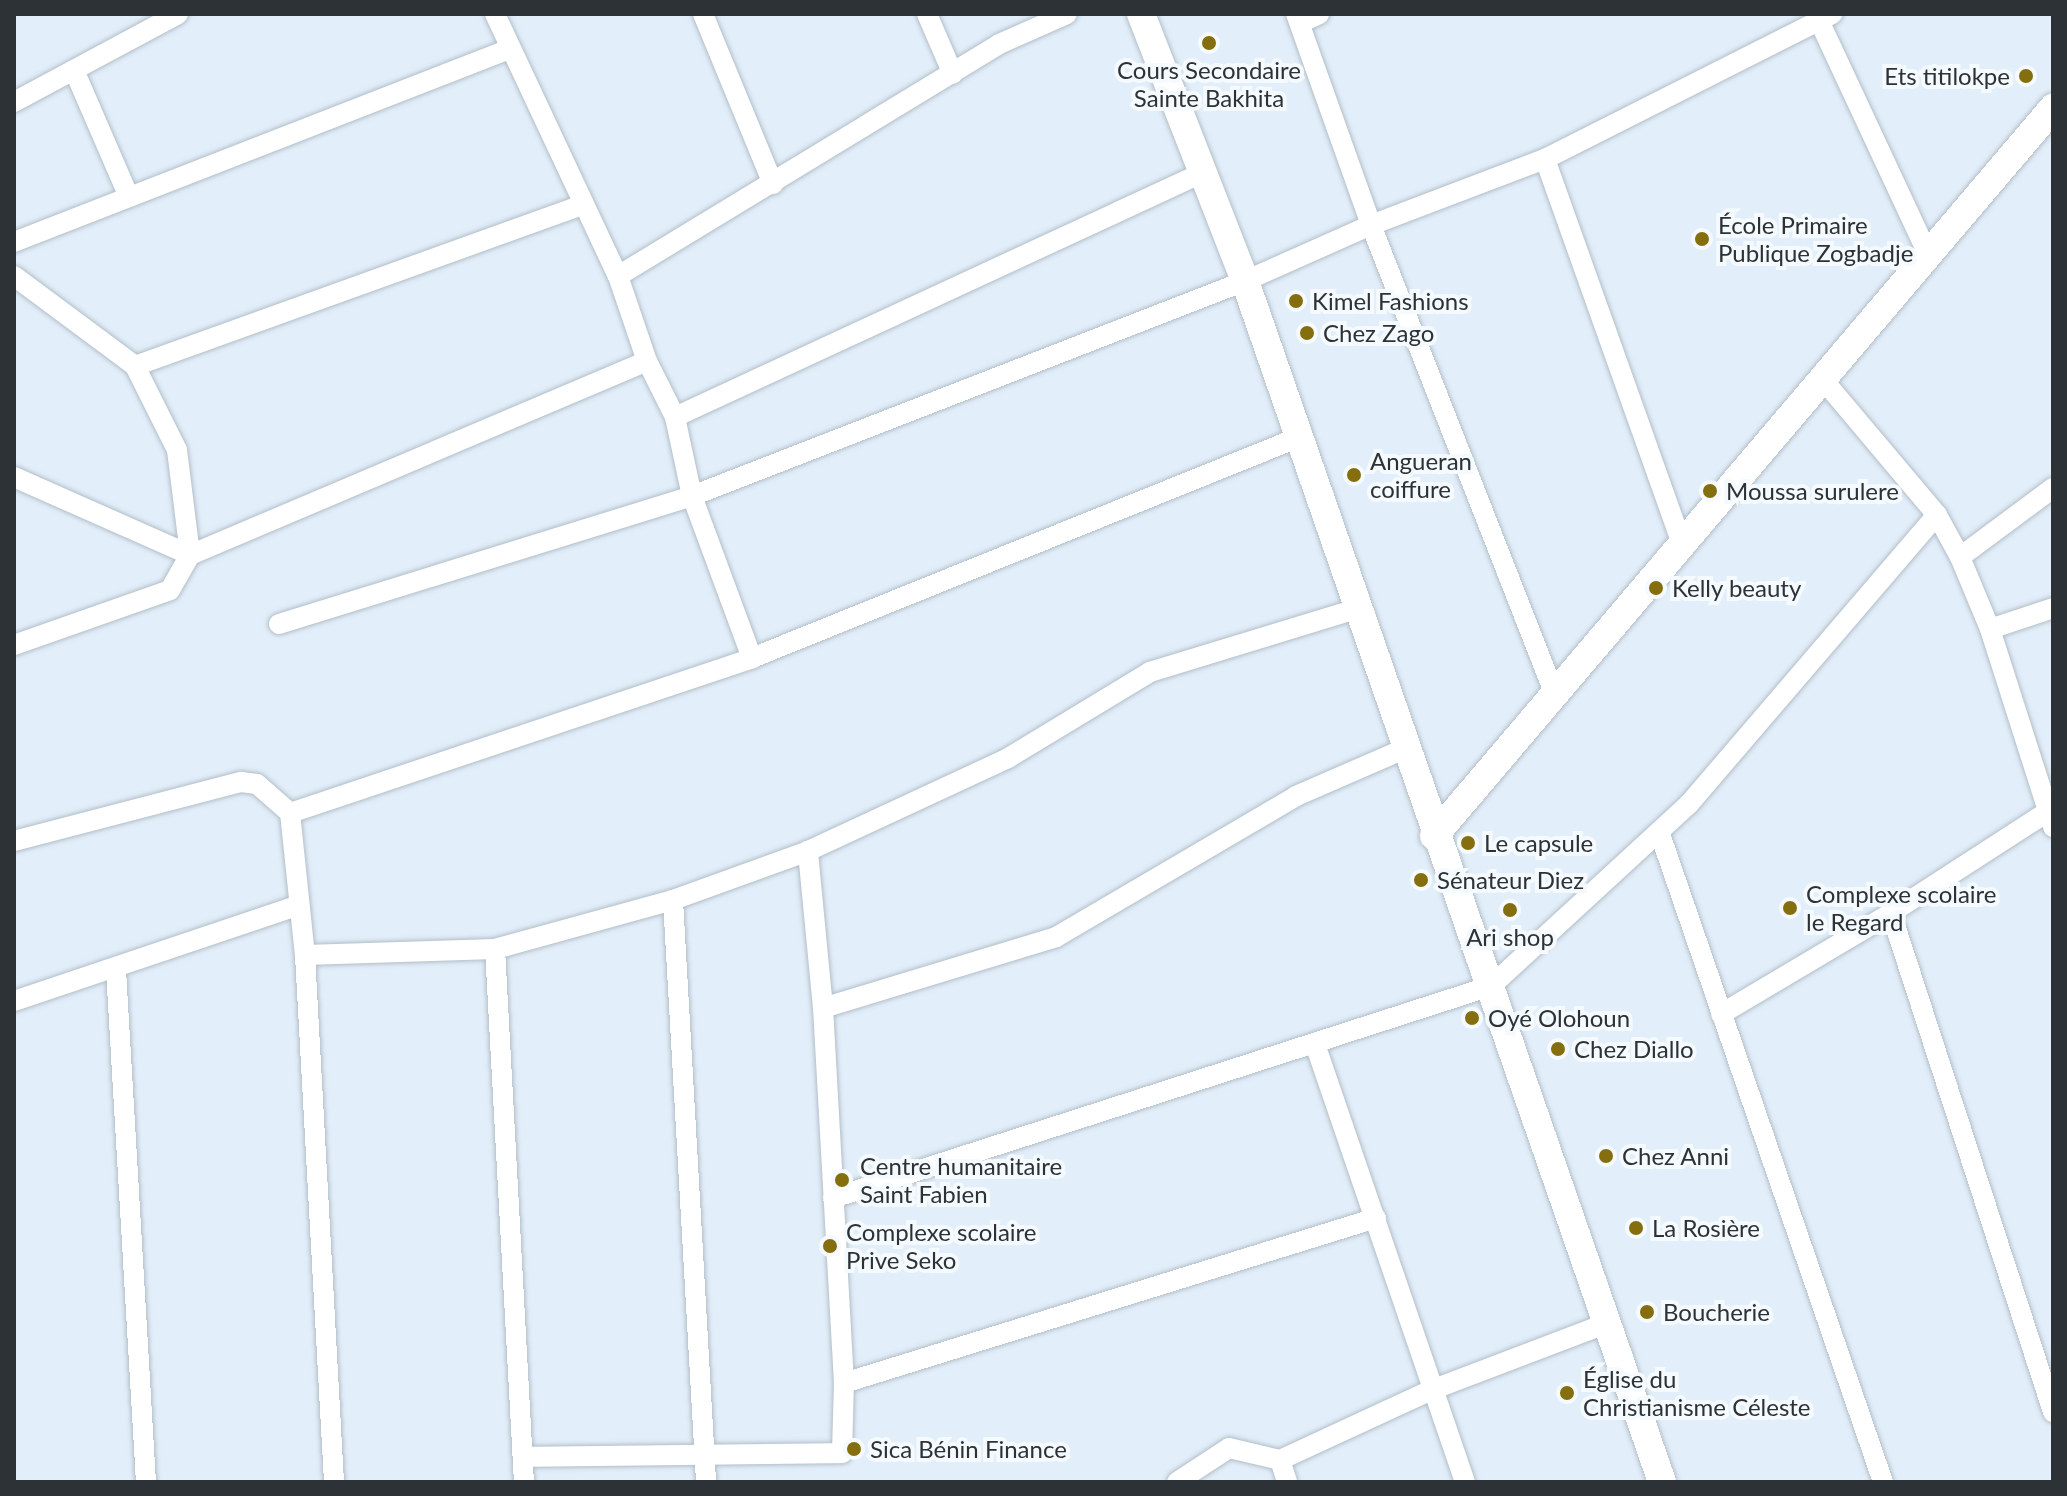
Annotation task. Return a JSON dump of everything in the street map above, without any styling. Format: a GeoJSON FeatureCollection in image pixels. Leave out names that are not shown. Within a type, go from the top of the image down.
{"type":"FeatureCollection","features":[{"type":"Feature","properties":{"kind":"main road"},"geometry":{"type":"LineString","coordinates":[[1141,14],[1245,281],[1434,836],[1491,986],[1662,1482]]}},
{"type":"Feature","properties":{"kind":"main road"},"geometry":{"type":"LineString","coordinates":[[1434,836],[1682,543],[1825,382],[1928,254],[2053,108]]}},
{"type":"Feature","properties":{"kind":"street"},"geometry":{"type":"LineString","coordinates":[[14,102],[178,14]]}},
{"type":"Feature","properties":{"kind":"street"},"geometry":{"type":"LineString","coordinates":[[495,14],[507,50],[618,276],[647,361],[675,417],[692,496],[752,658]]}},
{"type":"Feature","properties":{"kind":"street"},"geometry":{"type":"LineString","coordinates":[[703,14],[773,184]]}},
{"type":"Feature","properties":{"kind":"street"},"geometry":{"type":"LineString","coordinates":[[927,14],[953,74]]}},
{"type":"Feature","properties":{"kind":"street"},"geometry":{"type":"LineString","coordinates":[[618,276],[999,44],[1067,14]]}},
{"type":"Feature","properties":{"kind":"street"},"geometry":{"type":"LineString","coordinates":[[1319,14],[1298,18],[1371,225],[1555,695]]}},
{"type":"Feature","properties":{"kind":"street"},"geometry":{"type":"LineString","coordinates":[[279,624],[692,496],[1245,281],[1371,225],[1545,159],[1822,17],[1928,254]]}},
{"type":"Feature","properties":{"kind":"street"},"geometry":{"type":"LineString","coordinates":[[14,242],[507,50]]}},
{"type":"Feature","properties":{"kind":"street"},"geometry":{"type":"LineString","coordinates":[[74,70],[129,197]]}},
{"type":"Feature","properties":{"kind":"street"},"geometry":{"type":"LineString","coordinates":[[1545,159],[1682,543]]}},
{"type":"Feature","properties":{"kind":"street"},"geometry":{"type":"LineString","coordinates":[[675,417],[1204,172]]}},
{"type":"Feature","properties":{"kind":"street"},"geometry":{"type":"LineString","coordinates":[[135,366],[583,205]]}},
{"type":"Feature","properties":{"kind":"street"},"geometry":{"type":"LineString","coordinates":[[14,276],[135,366],[177,450],[190,555],[170,590],[14,645]]}},
{"type":"Feature","properties":{"kind":"street"},"geometry":{"type":"LineString","coordinates":[[14,477],[190,555],[647,361]]}},
{"type":"Feature","properties":{"kind":"street"},"geometry":{"type":"LineString","coordinates":[[1721,1014],[2051,815],[1990,629],[1960,557],[1937,515],[1825,382]]}},
{"type":"Feature","properties":{"kind":"street"},"geometry":{"type":"LineString","coordinates":[[290,813],[752,658],[1297,438]]}},
{"type":"Feature","properties":{"kind":"street"},"geometry":{"type":"LineString","coordinates":[[1960,557],[2053,488]]}},
{"type":"Feature","properties":{"kind":"street"},"geometry":{"type":"LineString","coordinates":[[833,1198],[1491,986],[1660,834],[1937,515]]}},
{"type":"Feature","properties":{"kind":"street"},"geometry":{"type":"LineString","coordinates":[[1990,629],[2053,608]]}},
{"type":"Feature","properties":{"kind":"street"},"geometry":{"type":"LineString","coordinates":[[305,955],[495,949],[673,900],[808,851],[1008,758],[1150,672],[1356,609]]}},
{"type":"Feature","properties":{"kind":"street"},"geometry":{"type":"LineString","coordinates":[[823,1008],[1056,937],[1296,796],[1404,749]]}},
{"type":"Feature","properties":{"kind":"street"},"geometry":{"type":"LineString","coordinates":[[14,841],[241,782],[257,784],[290,813],[297,906],[305,955],[334,1482]]}},
{"type":"Feature","properties":{"kind":"street"},"geometry":{"type":"LineString","coordinates":[[1660,834],[1883,1482]]}},
{"type":"Feature","properties":{"kind":"street"},"geometry":{"type":"LineString","coordinates":[[523,1457],[842,1453],[844,1383],[823,1008],[808,851]]}},
{"type":"Feature","properties":{"kind":"street"},"geometry":{"type":"LineString","coordinates":[[673,900],[706,1482]]}},
{"type":"Feature","properties":{"kind":"street"},"geometry":{"type":"LineString","coordinates":[[14,1001],[116,970],[297,906]]}},
{"type":"Feature","properties":{"kind":"street"},"geometry":{"type":"LineString","coordinates":[[1891,913],[2053,1412]]}},
{"type":"Feature","properties":{"kind":"street"},"geometry":{"type":"LineString","coordinates":[[495,949],[524,1482]]}},
{"type":"Feature","properties":{"kind":"street"},"geometry":{"type":"LineString","coordinates":[[116,970],[146,1482]]}},
{"type":"Feature","properties":{"kind":"street"},"geometry":{"type":"LineString","coordinates":[[1315,1044],[1465,1482]]}},
{"type":"Feature","properties":{"kind":"street"},"geometry":{"type":"LineString","coordinates":[[844,1383],[1376,1218]]}},
{"type":"Feature","properties":{"kind":"street"},"geometry":{"type":"LineString","coordinates":[[1177,1482],[1229,1448],[1280,1460],[1434,1389],[1605,1324]]}},
{"type":"Feature","properties":{"kind":"street"},"geometry":{"type":"LineString","coordinates":[[1280,1460],[1287,1482]]}},
{"type":"Feature","properties":{"kind":"place","name":"Cours Secondaire Sainte Bakhita"},"geometry":{"type":"Point","coordinates":[1209,43]}},
{"type":"Feature","properties":{"kind":"place","name":"Ets titilokpe"},"geometry":{"type":"Point","coordinates":[2026,76]}},
{"type":"Feature","properties":{"kind":"place","name":"École Primaire Publique Zogbadje"},"geometry":{"type":"Point","coordinates":[1702,239]}},
{"type":"Feature","properties":{"kind":"place","name":"Kimel Fashions"},"geometry":{"type":"Point","coordinates":[1296,301]}},
{"type":"Feature","properties":{"kind":"place","name":"Chez Zago"},"geometry":{"type":"Point","coordinates":[1307,333]}},
{"type":"Feature","properties":{"kind":"place","name":"Angueran coiffure"},"geometry":{"type":"Point","coordinates":[1354,475]}},
{"type":"Feature","properties":{"kind":"place","name":"Moussa surulere"},"geometry":{"type":"Point","coordinates":[1710,491]}},
{"type":"Feature","properties":{"kind":"place","name":"Kelly beauty"},"geometry":{"type":"Point","coordinates":[1656,588]}},
{"type":"Feature","properties":{"kind":"place","name":"Le capsule"},"geometry":{"type":"Point","coordinates":[1468,843]}},
{"type":"Feature","properties":{"kind":"place","name":"Sénateur Diez"},"geometry":{"type":"Point","coordinates":[1421,880]}},
{"type":"Feature","properties":{"kind":"place","name":"Complexe scolaire le Regard"},"geometry":{"type":"Point","coordinates":[1790,908]}},
{"type":"Feature","properties":{"kind":"place","name":"Ari shop"},"geometry":{"type":"Point","coordinates":[1510,910]}},
{"type":"Feature","properties":{"kind":"place","name":"Oyé Olohoun"},"geometry":{"type":"Point","coordinates":[1472,1018]}},
{"type":"Feature","properties":{"kind":"place","name":"Chez Diallo"},"geometry":{"type":"Point","coordinates":[1558,1049]}},
{"type":"Feature","properties":{"kind":"place","name":"Chez Anni"},"geometry":{"type":"Point","coordinates":[1606,1156]}},
{"type":"Feature","properties":{"kind":"place","name":"Centre humanitaire Saint Fabien"},"geometry":{"type":"Point","coordinates":[842,1180]}},
{"type":"Feature","properties":{"kind":"place","name":"La Rosière"},"geometry":{"type":"Point","coordinates":[1636,1228]}},
{"type":"Feature","properties":{"kind":"place","name":"Complexe scolaire Prive Seko"},"geometry":{"type":"Point","coordinates":[830,1246]}},
{"type":"Feature","properties":{"kind":"place","name":"Boucherie"},"geometry":{"type":"Point","coordinates":[1647,1312]}},
{"type":"Feature","properties":{"kind":"place","name":"Église du Christianisme Céleste"},"geometry":{"type":"Point","coordinates":[1567,1393]}},
{"type":"Feature","properties":{"kind":"place","name":"Sica Bénin Finance"},"geometry":{"type":"Point","coordinates":[854,1449]}}]}
